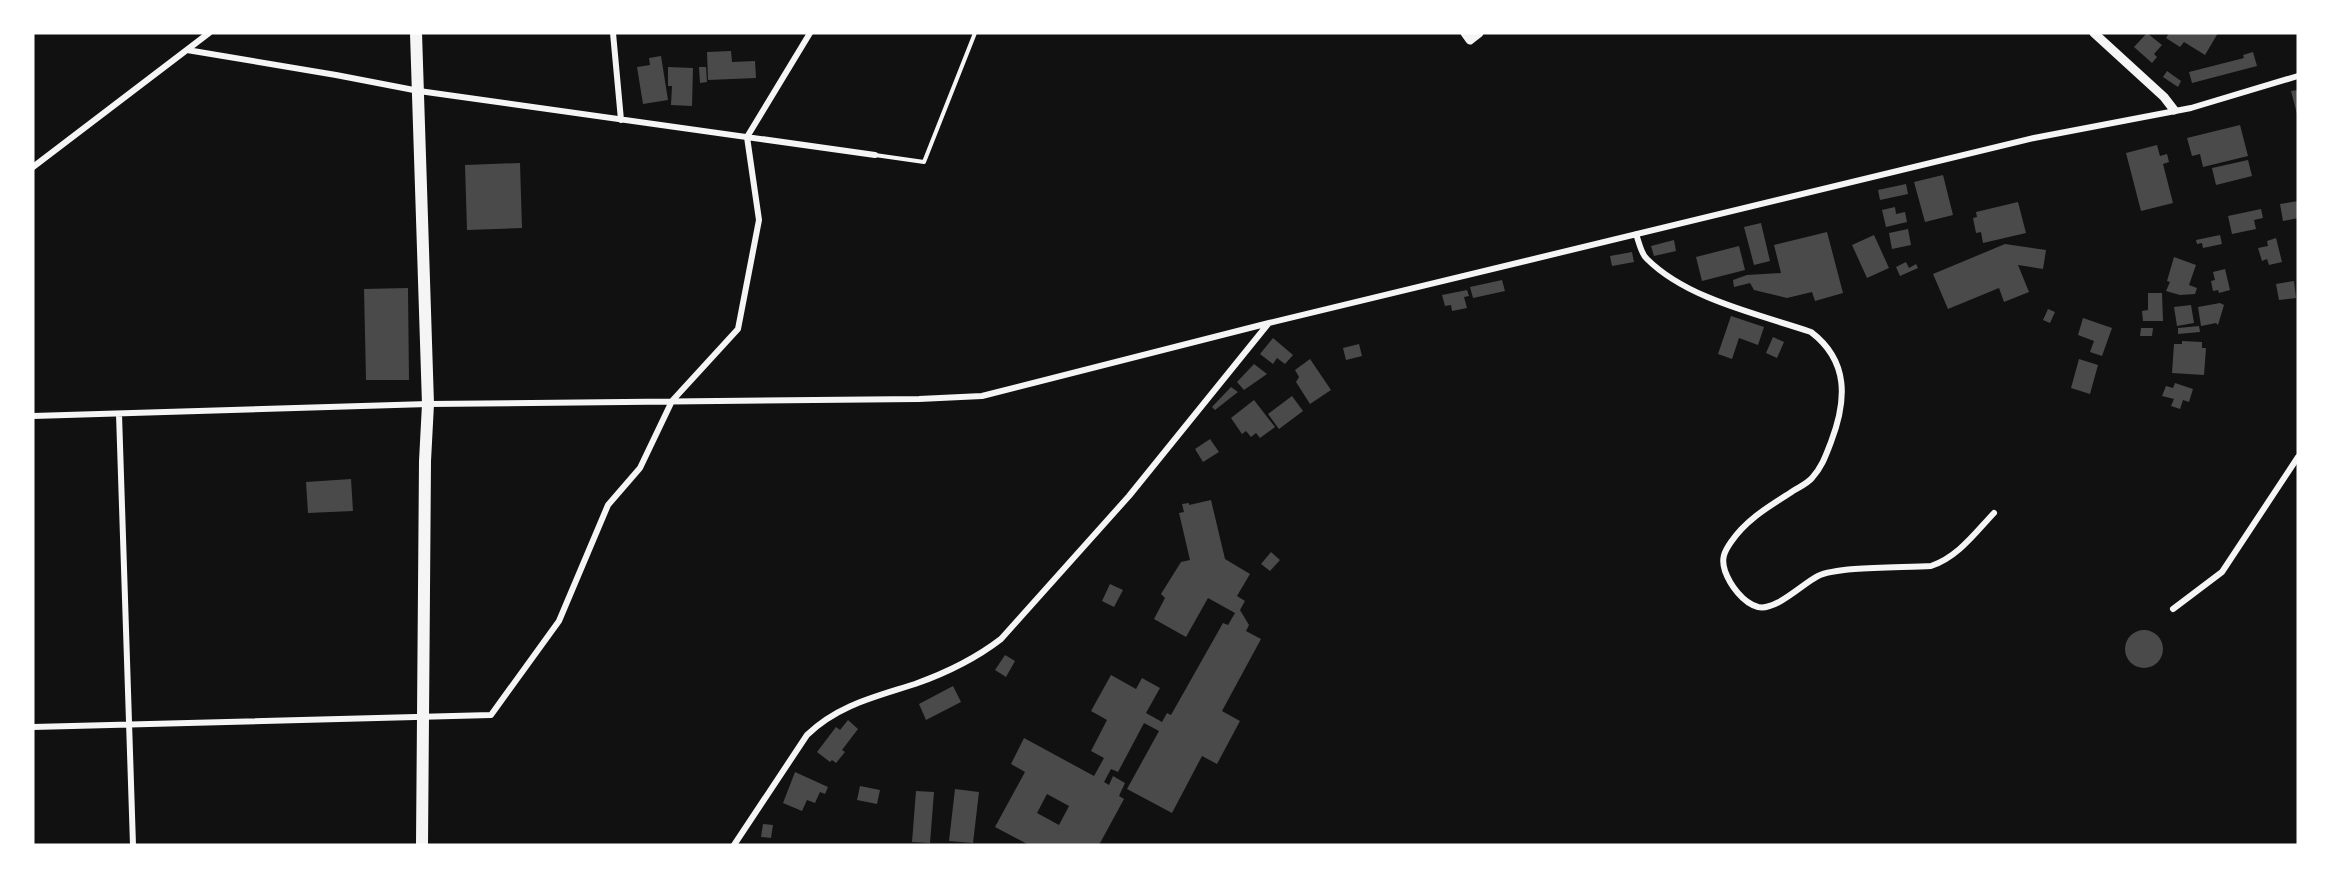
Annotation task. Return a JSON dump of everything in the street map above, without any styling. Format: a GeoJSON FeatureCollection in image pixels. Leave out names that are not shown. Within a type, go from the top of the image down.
{"type":"FeatureCollection","features":[{"type":"Feature","properties":{"kind":"main road"},"geometry":{"type":"LineString","coordinates":[[416,33],[428,404],[425,461],[423,845]]}},
{"type":"Feature","properties":{"kind":"street"},"geometry":{"type":"LineString","coordinates":[[33,167],[209,33]]}},
{"type":"Feature","properties":{"kind":"street"},"geometry":{"type":"LineString","coordinates":[[613,33],[621,120]]}},
{"type":"Feature","properties":{"kind":"street"},"geometry":{"type":"LineString","coordinates":[[33,727],[491,715],[559,621],[608,505],[640,468],[672,401],[738,329],[759,220],[747,137],[810,33]]}},
{"type":"Feature","properties":{"kind":"street"},"geometry":{"type":"LineString","coordinates":[[1465,33],[1470,40],[1479,33]]}},
{"type":"Feature","properties":{"kind":"street"},"geometry":{"type":"LineString","coordinates":[[2094,33],[2164,97],[2174,110]]}},
{"type":"Feature","properties":{"kind":"street"},"geometry":{"type":"LineString","coordinates":[[187,50],[419,91],[875,155]]}},
{"type":"Feature","properties":{"kind":"street"},"geometry":{"type":"LineString","coordinates":[[33,416],[428,404],[919,399],[982,396],[1269,323],[2034,138],[2138,120],[2174,110],[2191,108],[2298,76]]}},
{"type":"Feature","properties":{"kind":"street"},"geometry":{"type":"LineString","coordinates":[[1636,234],[1645,258],[1679,284],[1716,300],[1811,332],[1823,341],[1840,374],[1844,398],[1838,424],[1823,463],[1811,480],[1742,527],[1725,552],[1722,562],[1729,582],[1746,600],[1759,607],[1770,606],[1818,576],[1837,572],[1930,566],[1958,552],[1995,513]]}},
{"type":"Feature","properties":{"kind":"street"},"geometry":{"type":"LineString","coordinates":[[734,845],[807,735],[819,723],[862,700],[917,683],[976,658],[1001,639],[1129,496],[1269,323]]}},
{"type":"Feature","properties":{"kind":"street"},"geometry":{"type":"LineString","coordinates":[[119,414],[133,845]]}},
{"type":"Feature","properties":{"kind":"street"},"geometry":{"type":"LineString","coordinates":[[2173,609],[2222,572],[2298,457]]}},
{"type":"Feature","properties":{"kind":"lane"},"geometry":{"type":"LineString","coordinates":[[875,155],[924,162],[975,33]]}},
{"type":"Feature","properties":{"kind":"building"},"geometry":{"type":"Polygon","coordinates":[[[2147,33],[2162,45],[2154,54],[2157,57],[2152,63],[2134,47],[2147,33]]]}},
{"type":"Feature","properties":{"kind":"building"},"geometry":{"type":"Polygon","coordinates":[[[2169,33],[2218,33],[2205,55],[2184,42],[2180,47],[2166,38],[2169,33]]]}},
{"type":"Feature","properties":{"kind":"building"},"geometry":{"type":"Polygon","coordinates":[[[731,51],[732,62],[755,61],[756,78],[708,80],[707,52],[731,51]]]}},
{"type":"Feature","properties":{"kind":"building"},"geometry":{"type":"Polygon","coordinates":[[[2253,52],[2257,66],[2192,83],[2189,72],[2244,58],[2243,55],[2253,52]]]}},
{"type":"Feature","properties":{"kind":"building"},"geometry":{"type":"Polygon","coordinates":[[[661,56],[668,100],[643,104],[637,67],[650,65],[649,58],[661,56]]]}},
{"type":"Feature","properties":{"kind":"building"},"geometry":{"type":"Polygon","coordinates":[[[668,67],[693,68],[692,106],[671,105],[672,86],[668,86],[668,67]]]}},
{"type":"Feature","properties":{"kind":"building"},"geometry":{"type":"Polygon","coordinates":[[[699,67],[706,67],[707,82],[700,83],[699,67]]]}},
{"type":"Feature","properties":{"kind":"building"},"geometry":{"type":"Polygon","coordinates":[[[2167,71],[2181,81],[2178,87],[2163,77],[2167,71]]]}},
{"type":"Feature","properties":{"kind":"building"},"geometry":{"type":"Polygon","coordinates":[[[2298,90],[2298,114],[2297,114],[2291,91],[2298,90]]]}},
{"type":"Feature","properties":{"kind":"building"},"geometry":{"type":"Polygon","coordinates":[[[2240,125],[2248,156],[2203,167],[2200,154],[2192,156],[2187,138],[2240,125]]]}},
{"type":"Feature","properties":{"kind":"building"},"geometry":{"type":"Polygon","coordinates":[[[2157,145],[2160,156],[2167,154],[2169,162],[2163,164],[2173,203],[2141,211],[2126,153],[2157,145]]]}},
{"type":"Feature","properties":{"kind":"building"},"geometry":{"type":"Polygon","coordinates":[[[2248,160],[2252,176],[2216,185],[2212,168],[2248,160]]]}},
{"type":"Feature","properties":{"kind":"building"},"geometry":{"type":"Polygon","coordinates":[[[520,163],[522,228],[467,230],[465,165],[520,163]]]}},
{"type":"Feature","properties":{"kind":"building"},"geometry":{"type":"Polygon","coordinates":[[[1943,175],[1953,215],[1925,222],[1914,182],[1943,175]]]}},
{"type":"Feature","properties":{"kind":"building"},"geometry":{"type":"Polygon","coordinates":[[[1906,184],[1908,194],[1880,200],[1878,190],[1906,184]]]}},
{"type":"Feature","properties":{"kind":"building"},"geometry":{"type":"Polygon","coordinates":[[[2298,201],[2298,218],[2283,221],[2280,204],[2298,201]]]}},
{"type":"Feature","properties":{"kind":"building"},"geometry":{"type":"Polygon","coordinates":[[[2018,202],[2026,233],[1983,243],[1981,232],[1976,233],[1973,218],[1977,217],[1976,212],[2018,202]]]}},
{"type":"Feature","properties":{"kind":"building"},"geometry":{"type":"Polygon","coordinates":[[[1895,207],[1896,214],[1905,212],[1907,222],[1886,227],[1882,210],[1895,207]]]}},
{"type":"Feature","properties":{"kind":"building"},"geometry":{"type":"Polygon","coordinates":[[[2261,209],[2263,218],[2254,220],[2256,229],[2232,234],[2228,216],[2261,209]]]}},
{"type":"Feature","properties":{"kind":"building"},"geometry":{"type":"Polygon","coordinates":[[[1761,223],[1770,261],[1754,265],[1744,227],[1761,223]]]}},
{"type":"Feature","properties":{"kind":"building"},"geometry":{"type":"Polygon","coordinates":[[[1908,229],[1911,245],[1892,249],[1889,233],[1908,229]]]}},
{"type":"Feature","properties":{"kind":"building"},"geometry":{"type":"Polygon","coordinates":[[[1827,232],[1843,293],[1815,301],[1812,292],[1787,298],[1754,290],[1750,283],[1734,287],[1733,280],[1747,275],[1781,273],[1774,245],[1827,232]]]}},
{"type":"Feature","properties":{"kind":"building"},"geometry":{"type":"Polygon","coordinates":[[[1874,235],[1889,268],[1867,278],[1852,245],[1874,235]]]}},
{"type":"Feature","properties":{"kind":"building"},"geometry":{"type":"Polygon","coordinates":[[[2220,235],[2222,244],[2203,248],[2202,243],[2197,244],[2196,240],[2220,235]]]}},
{"type":"Feature","properties":{"kind":"building"},"geometry":{"type":"Polygon","coordinates":[[[2276,238],[2282,262],[2269,265],[2267,259],[2262,261],[2258,248],[2268,246],[2267,241],[2276,238]]]}},
{"type":"Feature","properties":{"kind":"building"},"geometry":{"type":"Polygon","coordinates":[[[1674,240],[1676,251],[1654,256],[1651,246],[1674,240]]]}},
{"type":"Feature","properties":{"kind":"building"},"geometry":{"type":"Polygon","coordinates":[[[2005,244],[2046,250],[2043,269],[2018,265],[2029,292],[2004,302],[1999,288],[1948,309],[1933,274],[2005,244]]]}},
{"type":"Feature","properties":{"kind":"building"},"geometry":{"type":"Polygon","coordinates":[[[1739,246],[1745,270],[1702,281],[1696,257],[1739,246]]]}},
{"type":"Feature","properties":{"kind":"building"},"geometry":{"type":"Polygon","coordinates":[[[1632,252],[1634,262],[1612,266],[1610,256],[1632,252]]]}},
{"type":"Feature","properties":{"kind":"building"},"geometry":{"type":"Polygon","coordinates":[[[2174,257],[2196,265],[2189,285],[2197,288],[2195,294],[2180,295],[2166,291],[2170,282],[2167,281],[2174,257]]]}},
{"type":"Feature","properties":{"kind":"building"},"geometry":{"type":"Polygon","coordinates":[[[1906,262],[1909,268],[1916,264],[1918,268],[1900,276],[1896,267],[1906,262]]]}},
{"type":"Feature","properties":{"kind":"building"},"geometry":{"type":"Polygon","coordinates":[[[2225,269],[2230,290],[2219,293],[2218,290],[2213,291],[2211,281],[2215,280],[2213,272],[2225,269]]]}},
{"type":"Feature","properties":{"kind":"building"},"geometry":{"type":"Polygon","coordinates":[[[1502,280],[1505,291],[1473,298],[1470,287],[1502,280]]]}},
{"type":"Feature","properties":{"kind":"building"},"geometry":{"type":"Polygon","coordinates":[[[2294,281],[2296,298],[2279,300],[2276,284],[2294,281]]]}},
{"type":"Feature","properties":{"kind":"building"},"geometry":{"type":"Polygon","coordinates":[[[408,288],[409,380],[366,380],[364,289],[408,288]]]}},
{"type":"Feature","properties":{"kind":"building"},"geometry":{"type":"Polygon","coordinates":[[[1467,290],[1469,296],[1464,297],[1467,308],[1452,311],[1451,305],[1445,306],[1442,295],[1467,290]]]}},
{"type":"Feature","properties":{"kind":"building"},"geometry":{"type":"Polygon","coordinates":[[[2148,293],[2162,293],[2163,321],[2143,321],[2142,311],[2148,310],[2148,293]]]}},
{"type":"Feature","properties":{"kind":"building"},"geometry":{"type":"Polygon","coordinates":[[[2220,303],[2224,305],[2218,325],[2216,323],[2201,326],[2198,307],[2220,303]]]}},
{"type":"Feature","properties":{"kind":"building"},"geometry":{"type":"Polygon","coordinates":[[[2191,305],[2194,323],[2177,326],[2174,307],[2191,305]]]}},
{"type":"Feature","properties":{"kind":"building"},"geometry":{"type":"Polygon","coordinates":[[[2048,309],[2055,312],[2050,323],[2043,320],[2048,309]]]}},
{"type":"Feature","properties":{"kind":"building"},"geometry":{"type":"Polygon","coordinates":[[[1731,316],[1764,327],[1758,345],[1739,338],[1732,359],[1718,354],[1731,316]]]}},
{"type":"Feature","properties":{"kind":"building"},"geometry":{"type":"Polygon","coordinates":[[[2083,318],[2112,328],[2102,356],[2090,352],[2094,341],[2078,335],[2083,318]]]}},
{"type":"Feature","properties":{"kind":"building"},"geometry":{"type":"Polygon","coordinates":[[[2199,326],[2200,332],[2178,334],[2178,328],[2199,326]]]}},
{"type":"Feature","properties":{"kind":"building"},"geometry":{"type":"Polygon","coordinates":[[[2141,328],[2153,328],[2152,336],[2140,336],[2141,328]]]}},
{"type":"Feature","properties":{"kind":"building"},"geometry":{"type":"Polygon","coordinates":[[[1773,337],[1784,342],[1777,358],[1766,353],[1773,337]]]}},
{"type":"Feature","properties":{"kind":"building"},"geometry":{"type":"Polygon","coordinates":[[[1273,338],[1293,355],[1285,364],[1277,358],[1273,364],[1260,354],[1273,338]]]}},
{"type":"Feature","properties":{"kind":"building"},"geometry":{"type":"Polygon","coordinates":[[[2182,341],[2202,342],[2202,348],[2206,348],[2204,375],[2172,373],[2174,344],[2182,344],[2182,341]]]}},
{"type":"Feature","properties":{"kind":"building"},"geometry":{"type":"Polygon","coordinates":[[[1359,344],[1362,356],[1346,360],[1343,348],[1359,344]]]}},
{"type":"Feature","properties":{"kind":"building"},"geometry":{"type":"Polygon","coordinates":[[[1310,359],[1331,390],[1310,404],[1296,382],[1299,377],[1295,370],[1310,359]]]}},
{"type":"Feature","properties":{"kind":"building"},"geometry":{"type":"Polygon","coordinates":[[[2079,359],[2098,365],[2090,394],[2071,388],[2079,359]]]}},
{"type":"Feature","properties":{"kind":"building"},"geometry":{"type":"Polygon","coordinates":[[[1254,364],[1267,374],[1244,390],[1237,382],[1254,364]]]}},
{"type":"Feature","properties":{"kind":"building"},"geometry":{"type":"Polygon","coordinates":[[[2175,383],[2193,389],[2189,402],[2183,400],[2180,409],[2171,406],[2174,399],[2162,396],[2166,386],[2173,388],[2175,383]]]}},
{"type":"Feature","properties":{"kind":"building"},"geometry":{"type":"Polygon","coordinates":[[[1231,387],[1238,392],[1215,410],[1212,407],[1231,387]]]}},
{"type":"Feature","properties":{"kind":"building"},"geometry":{"type":"Polygon","coordinates":[[[1292,396],[1303,411],[1279,429],[1268,414],[1292,396]]]}},
{"type":"Feature","properties":{"kind":"building"},"geometry":{"type":"Polygon","coordinates":[[[1254,400],[1275,427],[1260,438],[1256,433],[1251,437],[1246,431],[1242,434],[1231,418],[1254,400]]]}},
{"type":"Feature","properties":{"kind":"building"},"geometry":{"type":"Polygon","coordinates":[[[1210,439],[1219,452],[1203,462],[1195,449],[1210,439]]]}},
{"type":"Feature","properties":{"kind":"building"},"geometry":{"type":"Polygon","coordinates":[[[351,479],[353,511],[308,513],[306,482],[351,479]]]}},
{"type":"Feature","properties":{"kind":"building"},"geometry":{"type":"Polygon","coordinates":[[[1211,500],[1225,559],[1250,574],[1237,596],[1245,601],[1240,610],[1249,625],[1246,631],[1261,639],[1222,711],[1240,721],[1217,764],[1202,756],[1172,813],[1127,789],[1159,731],[1144,723],[1118,772],[1111,769],[1104,782],[1109,785],[1113,776],[1125,783],[1119,796],[1124,799],[1099,845],[1029,845],[995,827],[1025,772],[1011,764],[1024,738],[1094,776],[1104,758],[1091,751],[1107,720],[1091,711],[1111,675],[1136,689],[1142,678],[1160,688],[1146,713],[1162,722],[1167,713],[1171,715],[1223,623],[1228,625],[1235,613],[1208,598],[1186,637],[1154,619],[1165,598],[1161,594],[1181,562],[1190,560],[1179,513],[1184,512],[1182,504],[1189,503],[1189,505],[1211,500]],[[1047,794],[1037,813],[1059,825],[1069,806],[1047,794]]]}},
{"type":"Feature","properties":{"kind":"building"},"geometry":{"type":"Polygon","coordinates":[[[1271,552],[1280,560],[1270,571],[1261,564],[1271,552]]]}},
{"type":"Feature","properties":{"kind":"building"},"geometry":{"type":"Polygon","coordinates":[[[1110,584],[1123,590],[1114,607],[1102,601],[1110,584]]]}},
{"type":"Feature","properties":{"kind":"building"},"geometry":{"type":"Polygon","coordinates":[[[2144,630],[2158,635],[2163,649],[2158,663],[2144,668],[2130,663],[2125,649],[2130,635],[2144,630]]]}},
{"type":"Feature","properties":{"kind":"building"},"geometry":{"type":"Polygon","coordinates":[[[1005,655],[1015,661],[1006,677],[995,670],[1005,655]]]}},
{"type":"Feature","properties":{"kind":"building"},"geometry":{"type":"Polygon","coordinates":[[[953,686],[961,702],[926,720],[919,704],[953,686]]]}},
{"type":"Feature","properties":{"kind":"building"},"geometry":{"type":"Polygon","coordinates":[[[848,720],[858,729],[842,750],[845,752],[836,763],[832,760],[830,762],[817,752],[836,727],[840,730],[848,720]]]}},
{"type":"Feature","properties":{"kind":"building"},"geometry":{"type":"Polygon","coordinates":[[[795,772],[828,787],[825,794],[820,792],[815,803],[807,800],[802,811],[783,803],[795,772]]]}},
{"type":"Feature","properties":{"kind":"building"},"geometry":{"type":"Polygon","coordinates":[[[860,786],[880,790],[877,804],[857,800],[860,786]]]}},
{"type":"Feature","properties":{"kind":"building"},"geometry":{"type":"Polygon","coordinates":[[[955,789],[979,792],[973,843],[949,841],[955,789]]]}},
{"type":"Feature","properties":{"kind":"building"},"geometry":{"type":"Polygon","coordinates":[[[916,791],[934,792],[930,843],[912,842],[916,791]]]}},
{"type":"Feature","properties":{"kind":"building"},"geometry":{"type":"Polygon","coordinates":[[[763,824],[773,825],[771,838],[761,837],[763,824]]]}}]}
